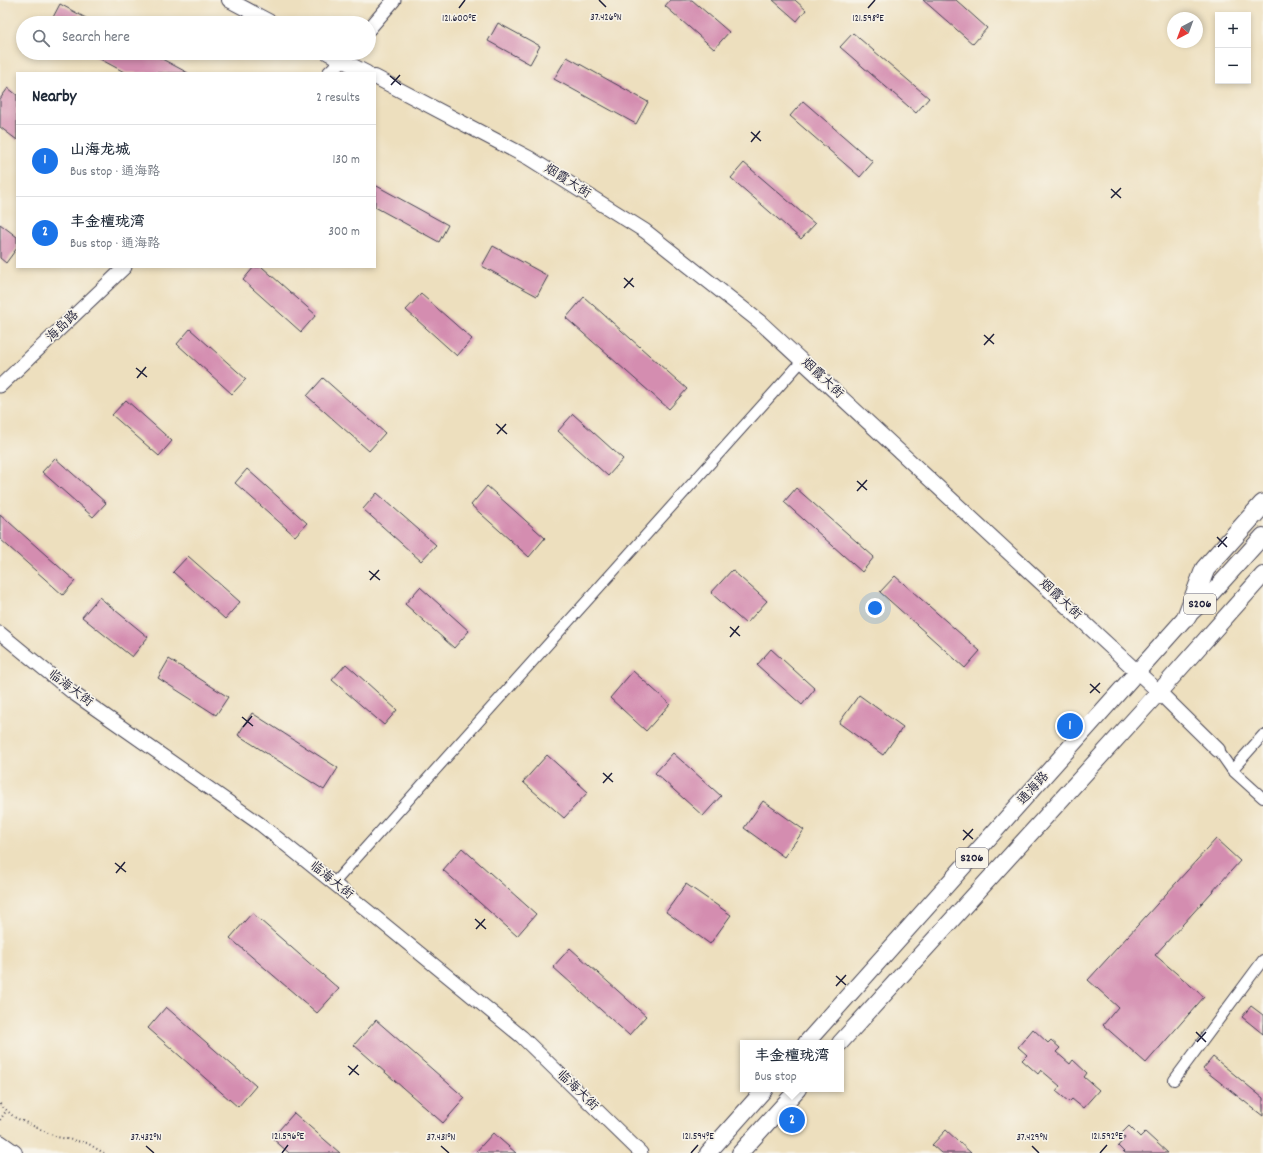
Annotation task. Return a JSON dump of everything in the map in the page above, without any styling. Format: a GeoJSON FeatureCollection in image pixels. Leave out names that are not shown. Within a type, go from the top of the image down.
{"type":"FeatureCollection","features":[{"type":"Feature","properties":{"kind":"highway"},"geometry":{"type":"LineString","coordinates":[[1187,616],[1205,569],[1263,504]]}},
{"type":"Feature","properties":{"kind":"main road"},"geometry":{"type":"LineString","coordinates":[[229,0],[259,16]]}},
{"type":"Feature","properties":{"kind":"main road"},"geometry":{"type":"LineString","coordinates":[[349,60],[366,72]]}},
{"type":"Feature","properties":{"kind":"main road","name":"烟霞大街"},"geometry":{"type":"LineString","coordinates":[[376,78],[529,158],[645,231],[760,322],[1138,672],[1218,750]]}},
{"type":"Feature","properties":{"kind":"main road","name":"通海路"},"geometry":{"type":"LineString","coordinates":[[809,1040],[1187,616],[1211,594],[1263,536]]}},
{"type":"Feature","properties":{"kind":"main road","name":"通海路"},"geometry":{"type":"LineString","coordinates":[[843,1040],[1159,692],[1263,575]]}},
{"type":"Feature","properties":{"kind":"main road"},"geometry":{"type":"LineString","coordinates":[[708,1153],[762,1092]]}},
{"type":"Feature","properties":{"kind":"main road"},"geometry":{"type":"LineString","coordinates":[[740,1153],[795,1092]]}},
{"type":"Feature","properties":{"kind":"main road"},"geometry":{"type":"LineString","coordinates":[[0,1143],[14,1153]]}},
{"type":"Feature","properties":{"kind":"street"},"geometry":{"type":"LineString","coordinates":[[376,21],[394,0]]}},
{"type":"Feature","properties":{"kind":"street"},"geometry":{"type":"LineString","coordinates":[[330,72],[342,60]]}},
{"type":"Feature","properties":{"kind":"street","name":"海岛路"},"geometry":{"type":"LineString","coordinates":[[0,386],[124,268]]}},
{"type":"Feature","properties":{"kind":"street"},"geometry":{"type":"LineString","coordinates":[[334,883],[802,360]]}},
{"type":"Feature","properties":{"kind":"street","name":"临海大街"},"geometry":{"type":"LineString","coordinates":[[0,633],[73,693],[260,824],[334,883],[522,1037],[641,1153]]}},
{"type":"Feature","properties":{"kind":"street"},"geometry":{"type":"LineString","coordinates":[[1232,770],[1263,735]]}},
{"type":"Feature","properties":{"kind":"street"},"geometry":{"type":"LineString","coordinates":[[1218,750],[1232,770],[1263,798]]}},
{"type":"Feature","properties":{"kind":"street"},"geometry":{"type":"LineString","coordinates":[[1174,1080],[1263,960]]}},
{"type":"Feature","properties":{"kind":"path"},"geometry":{"type":"LineString","coordinates":[[0,1104],[14,1117],[57,1137],[87,1143],[104,1153]]}},
{"type":"Feature","properties":{"kind":"path"},"geometry":{"type":"LineString","coordinates":[[0,1120],[6,1111]]}},
{"type":"Feature","properties":{"kind":"building"},"geometry":{"type":"Polygon","coordinates":[[[670,0],[692,0],[729,32],[714,49],[665,6],[670,0]]]}},
{"type":"Feature","properties":{"kind":"building"},"geometry":{"type":"Polygon","coordinates":[[[773,0],[795,0],[806,10],[797,21],[773,0]]]}},
{"type":"Feature","properties":{"kind":"building"},"geometry":{"type":"Polygon","coordinates":[[[923,0],[956,0],[987,28],[973,44],[923,0]]]}},
{"type":"Feature","properties":{"kind":"building"},"geometry":{"type":"Polygon","coordinates":[[[60,4],[82,16],[54,16],[60,4]]]}},
{"type":"Feature","properties":{"kind":"building"},"geometry":{"type":"Polygon","coordinates":[[[498,23],[540,46],[530,64],[488,41],[498,23]]]}},
{"type":"Feature","properties":{"kind":"building"},"geometry":{"type":"Polygon","coordinates":[[[853,33],[929,98],[916,113],[840,47],[853,33]]]}},
{"type":"Feature","properties":{"kind":"building"},"geometry":{"type":"Polygon","coordinates":[[[567,57],[648,102],[636,124],[554,79],[567,57]]]}},
{"type":"Feature","properties":{"kind":"building"},"geometry":{"type":"Polygon","coordinates":[[[102,60],[164,60],[186,72],[124,72],[102,60]]]}},
{"type":"Feature","properties":{"kind":"building"},"geometry":{"type":"Polygon","coordinates":[[[8,88],[16,94],[16,139],[0,127],[0,99],[8,88]]]}},
{"type":"Feature","properties":{"kind":"building"},"geometry":{"type":"Polygon","coordinates":[[[803,101],[873,162],[860,177],[790,116],[803,101]]]}},
{"type":"Feature","properties":{"kind":"building"},"geometry":{"type":"Polygon","coordinates":[[[744,163],[815,224],[801,239],[731,178],[744,163]]]}},
{"type":"Feature","properties":{"kind":"building"},"geometry":{"type":"Polygon","coordinates":[[[376,186],[448,225],[439,242],[376,208],[376,186]]]}},
{"type":"Feature","properties":{"kind":"building"},"geometry":{"type":"Polygon","coordinates":[[[0,224],[16,236],[16,249],[6,263],[0,258],[0,224]]]}},
{"type":"Feature","properties":{"kind":"building"},"geometry":{"type":"Polygon","coordinates":[[[493,246],[548,276],[537,296],[482,266],[493,246]]]}},
{"type":"Feature","properties":{"kind":"building"},"geometry":{"type":"Polygon","coordinates":[[[253,268],[263,268],[316,315],[301,332],[243,280],[253,268]]]}},
{"type":"Feature","properties":{"kind":"building"},"geometry":{"type":"Polygon","coordinates":[[[421,294],[472,339],[457,356],[406,310],[421,294]]]}},
{"type":"Feature","properties":{"kind":"building"},"geometry":{"type":"Polygon","coordinates":[[[584,297],[687,389],[669,409],[566,318],[584,297]]]}},
{"type":"Feature","properties":{"kind":"building"},"geometry":{"type":"Polygon","coordinates":[[[190,329],[246,379],[232,394],[177,344],[190,329]]]}},
{"type":"Feature","properties":{"kind":"building"},"geometry":{"type":"Polygon","coordinates":[[[323,378],[385,433],[369,451],[307,396],[323,378]]]}},
{"type":"Feature","properties":{"kind":"building"},"geometry":{"type":"Polygon","coordinates":[[[126,400],[172,441],[159,456],[112,415],[126,400]]]}},
{"type":"Feature","properties":{"kind":"building"},"geometry":{"type":"Polygon","coordinates":[[[573,414],[623,459],[608,476],[558,431],[573,414]]]}},
{"type":"Feature","properties":{"kind":"building"},"geometry":{"type":"Polygon","coordinates":[[[55,458],[106,503],[93,517],[42,472],[55,458]]]}},
{"type":"Feature","properties":{"kind":"building"},"geometry":{"type":"Polygon","coordinates":[[[247,469],[307,523],[295,536],[235,483],[247,469]]]}},
{"type":"Feature","properties":{"kind":"building"},"geometry":{"type":"Polygon","coordinates":[[[487,486],[545,538],[529,557],[471,505],[487,486]]]}},
{"type":"Feature","properties":{"kind":"building"},"geometry":{"type":"Polygon","coordinates":[[[796,488],[874,557],[862,572],[784,502],[796,488]]]}},
{"type":"Feature","properties":{"kind":"building"},"geometry":{"type":"Polygon","coordinates":[[[377,493],[436,545],[421,561],[363,509],[377,493]]]}},
{"type":"Feature","properties":{"kind":"building"},"geometry":{"type":"Polygon","coordinates":[[[0,514],[75,581],[63,595],[0,539],[0,514]]]}},
{"type":"Feature","properties":{"kind":"building"},"geometry":{"type":"Polygon","coordinates":[[[188,556],[240,602],[225,619],[173,572],[188,556]]]}},
{"type":"Feature","properties":{"kind":"building"},"geometry":{"type":"Polygon","coordinates":[[[732,570],[767,601],[746,624],[711,593],[732,570]]]}},
{"type":"Feature","properties":{"kind":"building"},"geometry":{"type":"Polygon","coordinates":[[[895,576],[980,651],[965,668],[880,592],[895,576]]]}},
{"type":"Feature","properties":{"kind":"building"},"geometry":{"type":"Polygon","coordinates":[[[420,587],[469,631],[454,648],[405,604],[420,587]]]}},
{"type":"Feature","properties":{"kind":"building"},"geometry":{"type":"Polygon","coordinates":[[[99,597],[148,637],[132,657],[82,617],[99,597]]]}},
{"type":"Feature","properties":{"kind":"building"},"geometry":{"type":"Polygon","coordinates":[[[771,649],[815,689],[802,705],[757,665],[771,649]]]}},
{"type":"Feature","properties":{"kind":"building"},"geometry":{"type":"Polygon","coordinates":[[[169,659],[228,697],[216,715],[158,678],[169,659]]]}},
{"type":"Feature","properties":{"kind":"building"},"geometry":{"type":"Polygon","coordinates":[[[346,664],[397,710],[384,725],[332,680],[346,664]]]}},
{"type":"Feature","properties":{"kind":"building"},"geometry":{"type":"Polygon","coordinates":[[[633,671],[670,704],[646,731],[610,698],[633,671]]]}},
{"type":"Feature","properties":{"kind":"building"},"geometry":{"type":"Polygon","coordinates":[[[859,695],[903,727],[883,755],[839,723],[859,695]]]}},
{"type":"Feature","properties":{"kind":"building"},"geometry":{"type":"Polygon","coordinates":[[[252,713],[338,768],[324,790],[238,735],[252,713]]]}},
{"type":"Feature","properties":{"kind":"building"},"geometry":{"type":"Polygon","coordinates":[[[673,753],[721,796],[703,816],[655,773],[673,753]]]}},
{"type":"Feature","properties":{"kind":"building"},"geometry":{"type":"Polygon","coordinates":[[[547,755],[588,792],[564,818],[523,782],[547,755]]]}},
{"type":"Feature","properties":{"kind":"building"},"geometry":{"type":"Polygon","coordinates":[[[763,801],[804,830],[784,857],[744,828],[763,801]]]}},
{"type":"Feature","properties":{"kind":"building"},"geometry":{"type":"Polygon","coordinates":[[[1216,839],[1240,861],[1155,955],[1204,997],[1146,1063],[1103,1025],[1118,1007],[1088,980],[1216,839]]]}},
{"type":"Feature","properties":{"kind":"building"},"geometry":{"type":"Polygon","coordinates":[[[462,848],[536,914],[517,936],[443,870],[462,848]]]}},
{"type":"Feature","properties":{"kind":"building"},"geometry":{"type":"Polygon","coordinates":[[[686,884],[731,915],[710,944],[666,912],[686,884]]]}},
{"type":"Feature","properties":{"kind":"building"},"geometry":{"type":"Polygon","coordinates":[[[252,913],[339,989],[317,1013],[230,938],[252,913]]]}},
{"type":"Feature","properties":{"kind":"building"},"geometry":{"type":"Polygon","coordinates":[[[570,948],[646,1016],[629,1035],[553,967],[570,948]]]}},
{"type":"Feature","properties":{"kind":"building"},"geometry":{"type":"Polygon","coordinates":[[[1251,1006],[1263,1015],[1263,1034],[1242,1017],[1251,1006]]]}},
{"type":"Feature","properties":{"kind":"building"},"geometry":{"type":"Polygon","coordinates":[[[166,1007],[256,1086],[238,1107],[148,1028],[166,1007]]]}},
{"type":"Feature","properties":{"kind":"building"},"geometry":{"type":"Polygon","coordinates":[[[376,1020],[465,1098],[443,1123],[354,1045],[376,1020]]]}},
{"type":"Feature","properties":{"kind":"building"},"geometry":{"type":"Polygon","coordinates":[[[1033,1029],[1048,1043],[1051,1040],[1060,1048],[1056,1052],[1070,1064],[1073,1060],[1087,1073],[1084,1077],[1099,1090],[1083,1108],[1072,1099],[1069,1102],[1056,1091],[1060,1086],[1041,1070],[1038,1074],[1022,1060],[1027,1055],[1018,1047],[1033,1029]]]}},
{"type":"Feature","properties":{"kind":"building"},"geometry":{"type":"Polygon","coordinates":[[[1213,1057],[1263,1098],[1263,1116],[1203,1069],[1213,1057]]]}},
{"type":"Feature","properties":{"kind":"building"},"geometry":{"type":"Polygon","coordinates":[[[294,1113],[340,1153],[289,1153],[272,1138],[294,1113]]]}},
{"type":"Feature","properties":{"kind":"building"},"geometry":{"type":"Polygon","coordinates":[[[1129,1126],[1140,1137],[1145,1132],[1168,1153],[1125,1153],[1118,1146],[1125,1138],[1121,1134],[1129,1126]]]}},
{"type":"Feature","properties":{"kind":"building"},"geometry":{"type":"Polygon","coordinates":[[[946,1130],[971,1153],[941,1153],[932,1145],[946,1130]]]}},
{"type":"Feature","properties":{"kind":"building"},"geometry":{"type":"Polygon","coordinates":[[[493,1133],[516,1153],[475,1153],[493,1133]]]}},
{"type":"Feature","properties":{"kind":"place","name":"山海龙城"},"geometry":{"type":"Point","coordinates":[1070,726]}},
{"type":"Feature","properties":{"kind":"place","name":"丰金檀珑湾"},"geometry":{"type":"Point","coordinates":[792,1120]}}]}
